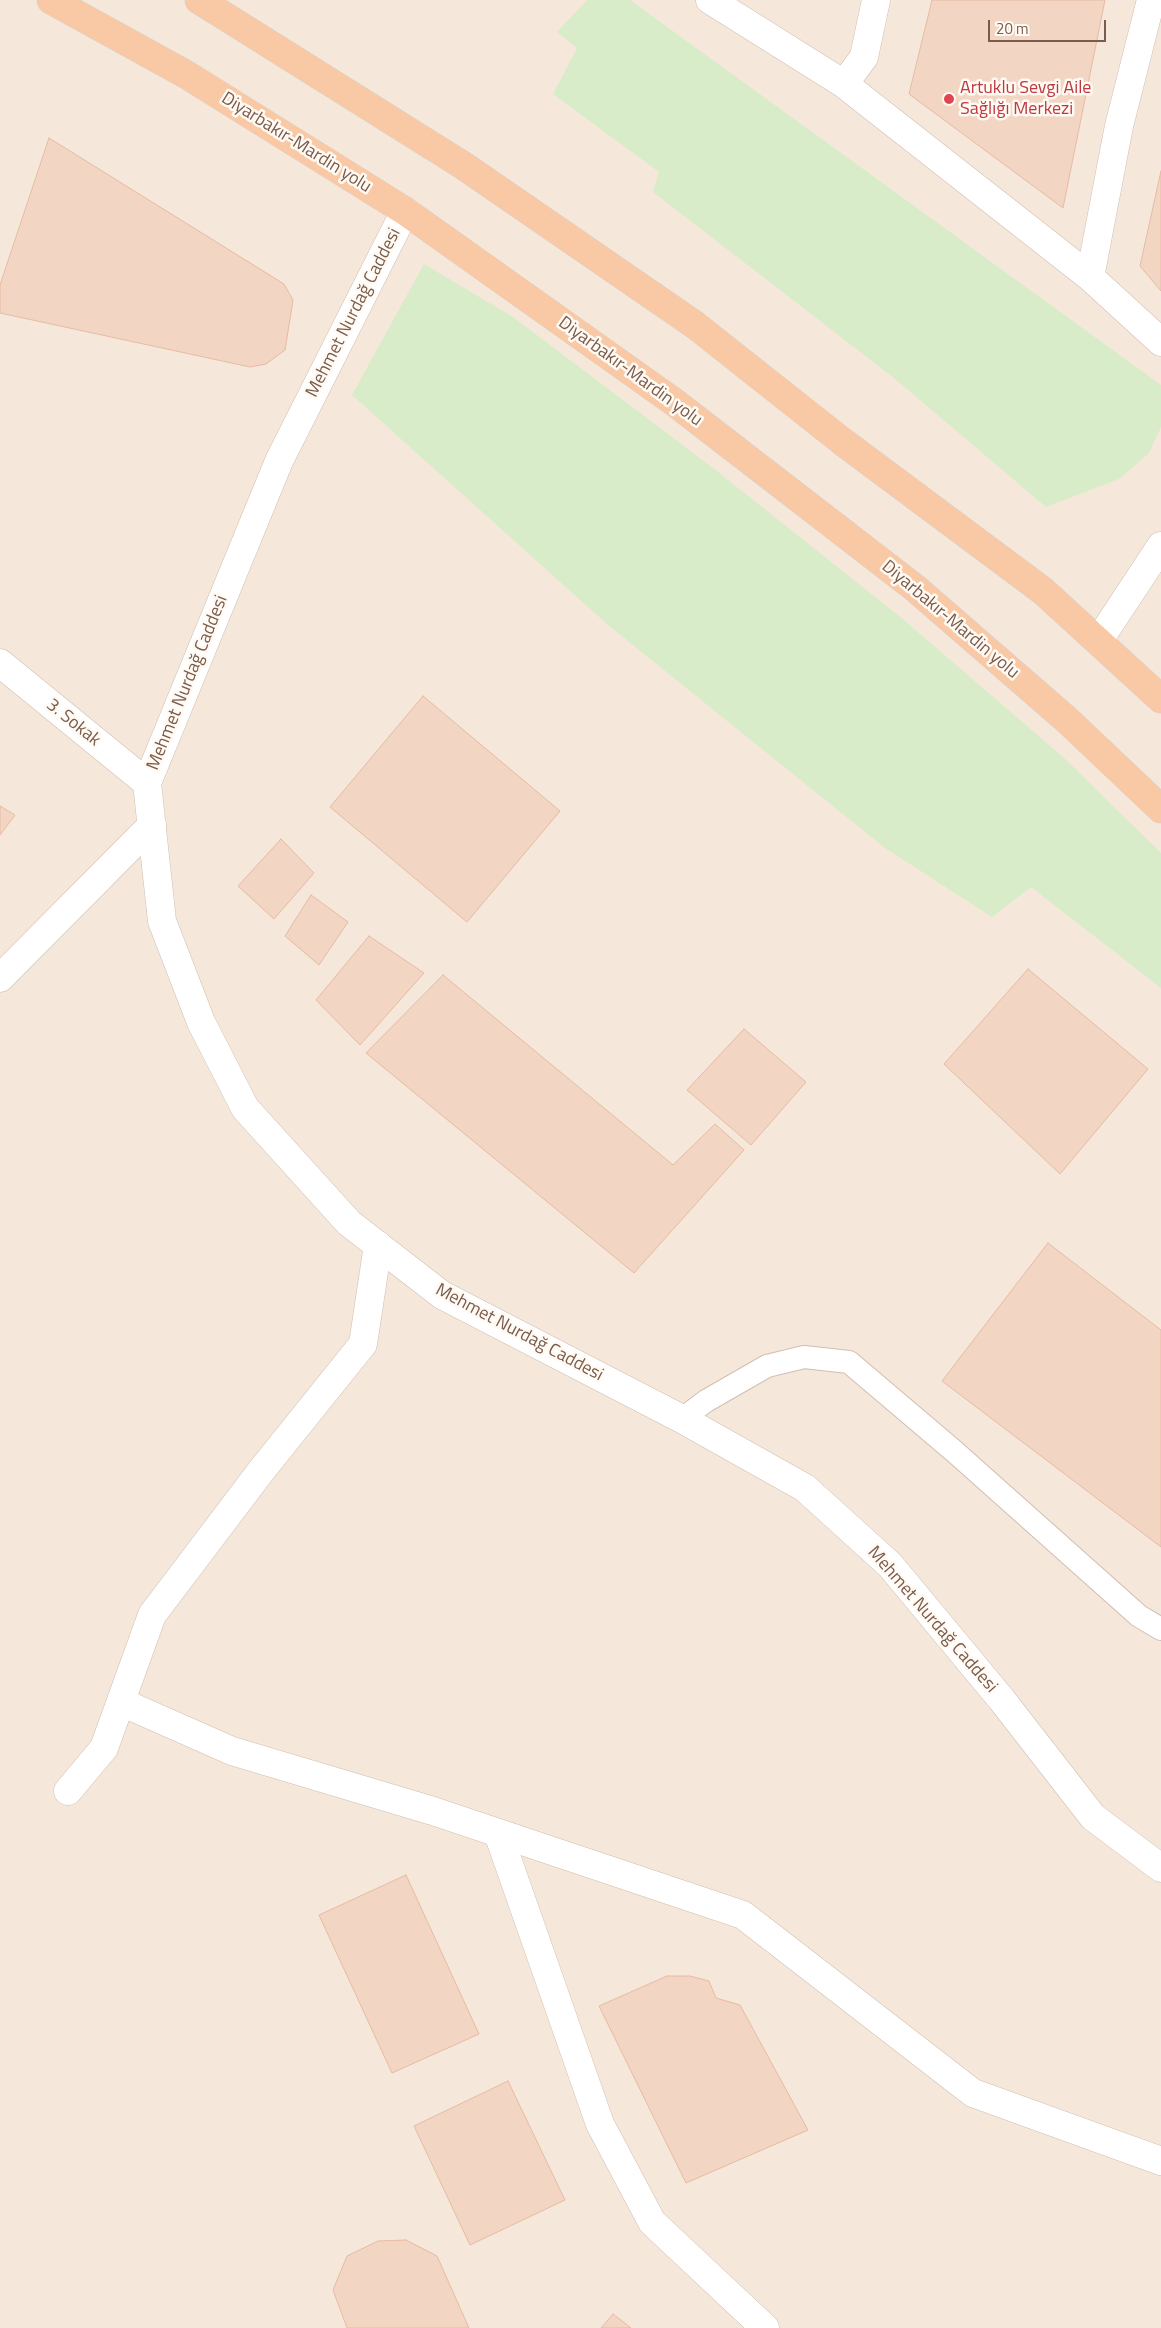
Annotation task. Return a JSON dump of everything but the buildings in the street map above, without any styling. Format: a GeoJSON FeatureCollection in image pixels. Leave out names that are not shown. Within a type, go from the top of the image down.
{"type":"FeatureCollection","features":[{"type":"Feature","properties":{"kind":"highway","name":"Diyarbakır-Mardin yolu"},"geometry":{"type":"LineString","coordinates":[[51,0],[187,75],[405,211],[674,402],[916,588],[1067,720],[1161,809]]}},
{"type":"Feature","properties":{"kind":"highway"},"geometry":{"type":"LineString","coordinates":[[199,0],[464,166],[695,325],[843,442],[1043,591],[1099,640],[1161,700]]}},
{"type":"Feature","properties":{"kind":"street"},"geometry":{"type":"LineString","coordinates":[[710,0],[844,84],[1090,277],[1161,342]]}},
{"type":"Feature","properties":{"kind":"street"},"geometry":{"type":"LineString","coordinates":[[844,84],[864,57],[876,0]]}},
{"type":"Feature","properties":{"kind":"street"},"geometry":{"type":"LineString","coordinates":[[1090,277],[1119,126],[1151,0]]}},
{"type":"Feature","properties":{"kind":"street","name":"Mehmet Nurdağ Caddesi"},"geometry":{"type":"LineString","coordinates":[[405,211],[278,461],[147,783],[162,921],[200,1022],[245,1108],[349,1223],[442,1294],[682,1419],[805,1488],[890,1566],[1002,1700],[1093,1818],[1161,1868]]}},
{"type":"Feature","properties":{"kind":"street"},"geometry":{"type":"LineString","coordinates":[[1099,640],[1161,546]]}},
{"type":"Feature","properties":{"kind":"street","name":"3. Sokak"},"geometry":{"type":"LineString","coordinates":[[0,663],[147,783]]}},
{"type":"Feature","properties":{"kind":"street"},"geometry":{"type":"LineString","coordinates":[[0,978],[152,825]]}},
{"type":"Feature","properties":{"kind":"street"},"geometry":{"type":"LineString","coordinates":[[68,1791],[104,1748],[152,1616],[261,1471],[363,1344],[378,1245]]}},
{"type":"Feature","properties":{"kind":"street"},"geometry":{"type":"LineString","coordinates":[[121,1702],[232,1750],[498,1833],[743,1915],[973,2093],[1161,2161]]}},
{"type":"Feature","properties":{"kind":"street"},"geometry":{"type":"LineString","coordinates":[[498,1833],[600,2124],[652,2222],[765,2328]]}},
{"type":"Feature","properties":{"kind":"lane"},"geometry":{"type":"LineString","coordinates":[[682,1419],[706,1401],[767,1366],[804,1357],[849,1362],[955,1452],[1139,1616],[1161,1629]]}},
{"type":"Feature","properties":{"kind":"shaded area"},"geometry":{"type":"Polygon","coordinates":[[[0,0],[1161,0],[1161,2328],[0,2328],[0,0]]]}},
{"type":"Feature","properties":{"kind":"green space"},"geometry":{"type":"Polygon","coordinates":[[[587,0],[630,0],[1161,385],[1161,427],[1149,453],[1119,479],[1046,507],[894,378],[653,192],[659,172],[553,94],[577,48],[557,32],[587,0]]]}},
{"type":"Feature","properties":{"kind":"green space"},"geometry":{"type":"Polygon","coordinates":[[[424,264],[513,317],[713,468],[899,616],[1063,757],[1161,853],[1161,988],[1031,887],[992,917],[885,848],[608,625],[352,395],[424,264]]]}},
{"type":"Feature","properties":{"kind":"place","name":"Artuklu Sevgi Aile Sağlığı Merkezi"},"geometry":{"type":"Point","coordinates":[949,99]}}]}
